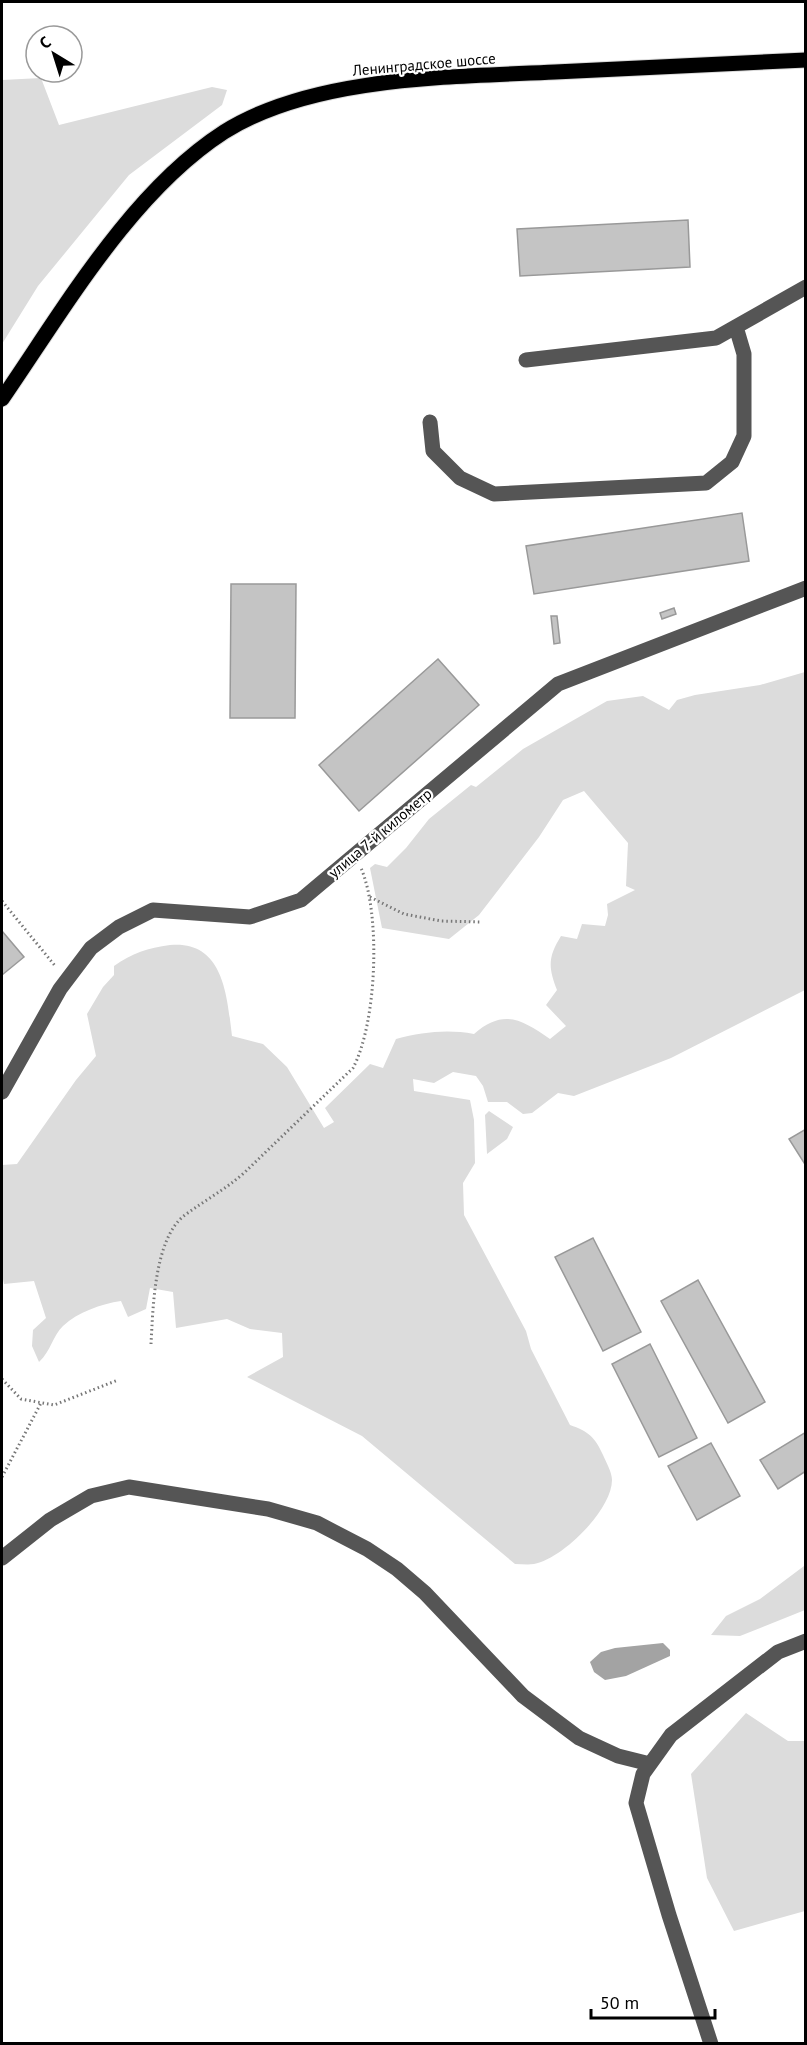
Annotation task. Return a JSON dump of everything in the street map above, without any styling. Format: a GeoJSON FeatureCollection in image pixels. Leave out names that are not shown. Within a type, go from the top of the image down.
{"type":"FeatureCollection","features":[{"type":"Feature","properties":{"kind":"main road","name":"Ленинградское шоссе"},"geometry":{"type":"LineString","coordinates":[[2,399],[95,264],[140,207],[184,163],[224,132],[261,112],[306,97],[369,85],[474,76],[806,60]]}},
{"type":"Feature","properties":{"kind":"lane"},"geometry":{"type":"LineString","coordinates":[[526,360],[716,338],[806,287]]}},
{"type":"Feature","properties":{"kind":"lane"},"geometry":{"type":"LineString","coordinates":[[430,422],[433,451],[460,478],[494,494],[706,483],[732,462],[744,436],[744,354],[736,327]]}},
{"type":"Feature","properties":{"kind":"lane","name":"улица 7-й километр"},"geometry":{"type":"LineString","coordinates":[[2,1092],[67,980],[91,948],[120,927],[153,910],[250,917],[301,900],[558,684],[806,588]]}},
{"type":"Feature","properties":{"kind":"lane"},"geometry":{"type":"LineString","coordinates":[[2,1558],[50,1520],[91,1496],[129,1487],[268,1509],[317,1522],[368,1549],[397,1569],[424,1593],[523,1696],[579,1738],[618,1756],[650,1764]]}},
{"type":"Feature","properties":{"kind":"lane"},"geometry":{"type":"LineString","coordinates":[[711,2043],[669,1916],[636,1803],[643,1774],[671,1735],[778,1652],[806,1641]]}},
{"type":"Feature","properties":{"kind":"path"},"geometry":{"type":"LineString","coordinates":[[151,1344],[156,1277],[173,1228],[183,1216],[227,1188],[239,1177],[352,1068],[358,1058],[369,1013],[375,942],[370,897],[366,880],[355,854]]}},
{"type":"Feature","properties":{"kind":"path"},"geometry":{"type":"LineString","coordinates":[[370,897],[404,914],[441,921],[482,922]]}},
{"type":"Feature","properties":{"kind":"path"},"geometry":{"type":"LineString","coordinates":[[2,901],[67,980]]}},
{"type":"Feature","properties":{"kind":"path"},"geometry":{"type":"LineString","coordinates":[[2,1379],[21,1399],[54,1405],[117,1380]]}},
{"type":"Feature","properties":{"kind":"path"},"geometry":{"type":"LineString","coordinates":[[2,1477],[41,1402]]}},
{"type":"Feature","properties":{"kind":"shaded area"},"geometry":{"type":"Polygon","coordinates":[[[24,79],[24,84],[43,84],[59,125],[212,87],[227,90],[222,105],[129,175],[38,286],[2,344],[2,80],[24,79]]]}},
{"type":"Feature","properties":{"kind":"shaded area"},"geometry":{"type":"Polygon","coordinates":[[[805,672],[805,990],[671,1058],[574,1096],[558,1093],[532,1113],[523,1114],[507,1102],[488,1102],[483,1086],[476,1076],[453,1072],[434,1083],[413,1079],[414,1091],[470,1100],[474,1120],[475,1163],[463,1183],[464,1215],[526,1331],[531,1349],[570,1425],[586,1432],[594,1439],[610,1470],[612,1480],[610,1492],[604,1505],[584,1531],[571,1543],[545,1560],[534,1564],[515,1564],[362,1436],[247,1377],[283,1357],[282,1333],[250,1329],[227,1319],[176,1328],[173,1292],[150,1288],[146,1309],[128,1317],[121,1301],[83,1313],[69,1321],[60,1330],[39,1362],[32,1346],[33,1330],[46,1318],[34,1281],[4,1284],[2,1274],[2,1165],[17,1164],[76,1080],[96,1056],[87,1014],[103,987],[114,975],[114,966],[134,954],[162,946],[188,946],[202,951],[212,961],[224,988],[232,1036],[263,1044],[287,1067],[324,1128],[334,1122],[325,1108],[370,1064],[383,1068],[396,1039],[435,1032],[474,1034],[495,1021],[504,1019],[522,1022],[550,1039],[566,1026],[546,1005],[557,990],[551,962],[557,943],[561,936],[577,939],[582,924],[605,926],[608,915],[607,904],[635,890],[626,886],[628,843],[584,791],[563,800],[539,837],[479,915],[449,939],[382,928],[370,868],[375,864],[387,867],[429,819],[471,785],[476,787],[523,749],[607,701],[643,696],[669,710],[677,700],[760,685],[805,672]]]}},
{"type":"Feature","properties":{"kind":"shaded area"},"geometry":{"type":"Polygon","coordinates":[[[489,1111],[513,1127],[507,1139],[487,1154],[485,1115],[489,1111]]]}},
{"type":"Feature","properties":{"kind":"shaded area"},"geometry":{"type":"Polygon","coordinates":[[[804,1566],[805,1610],[740,1636],[711,1635],[726,1616],[760,1599],[804,1566]]]}},
{"type":"Feature","properties":{"kind":"shaded area"},"geometry":{"type":"Polygon","coordinates":[[[663,1643],[670,1650],[670,1656],[626,1676],[605,1680],[594,1672],[590,1662],[601,1652],[615,1648],[663,1643]]]}},
{"type":"Feature","properties":{"kind":"shaded area"},"geometry":{"type":"Polygon","coordinates":[[[746,1713],[788,1741],[805,1741],[805,1911],[734,1931],[707,1878],[691,1774],[746,1713]]]}},
{"type":"Feature","properties":{"kind":"building"},"geometry":{"type":"Polygon","coordinates":[[[688,220],[690,267],[520,276],[517,229],[688,220]]]}},
{"type":"Feature","properties":{"kind":"building"},"geometry":{"type":"Polygon","coordinates":[[[742,513],[749,561],[534,594],[526,546],[742,513]]]}},
{"type":"Feature","properties":{"kind":"building"},"geometry":{"type":"Polygon","coordinates":[[[231,584],[296,584],[295,718],[230,718],[231,584]]]}},
{"type":"Feature","properties":{"kind":"building"},"geometry":{"type":"Polygon","coordinates":[[[674,608],[676,614],[662,619],[660,613],[674,608]]]}},
{"type":"Feature","properties":{"kind":"building"},"geometry":{"type":"Polygon","coordinates":[[[551,616],[557,616],[560,643],[554,644],[551,616]]]}},
{"type":"Feature","properties":{"kind":"building"},"geometry":{"type":"Polygon","coordinates":[[[438,659],[479,705],[359,811],[319,765],[438,659]]]}},
{"type":"Feature","properties":{"kind":"building"},"geometry":{"type":"Polygon","coordinates":[[[2,931],[24,957],[2,975],[2,931]]]}},
{"type":"Feature","properties":{"kind":"building"},"geometry":{"type":"Polygon","coordinates":[[[806,1129],[806,1166],[789,1139],[806,1129]]]}},
{"type":"Feature","properties":{"kind":"building"},"geometry":{"type":"Polygon","coordinates":[[[593,1238],[641,1332],[603,1351],[555,1257],[593,1238]]]}},
{"type":"Feature","properties":{"kind":"building"},"geometry":{"type":"Polygon","coordinates":[[[698,1280],[765,1402],[728,1423],[661,1301],[698,1280]]]}},
{"type":"Feature","properties":{"kind":"building"},"geometry":{"type":"Polygon","coordinates":[[[650,1344],[697,1438],[659,1457],[612,1364],[650,1344]]]}},
{"type":"Feature","properties":{"kind":"building"},"geometry":{"type":"Polygon","coordinates":[[[806,1432],[806,1471],[778,1489],[760,1460],[806,1432]]]}},
{"type":"Feature","properties":{"kind":"building"},"geometry":{"type":"Polygon","coordinates":[[[711,1443],[740,1496],[697,1520],[668,1466],[711,1443]]]}}]}
